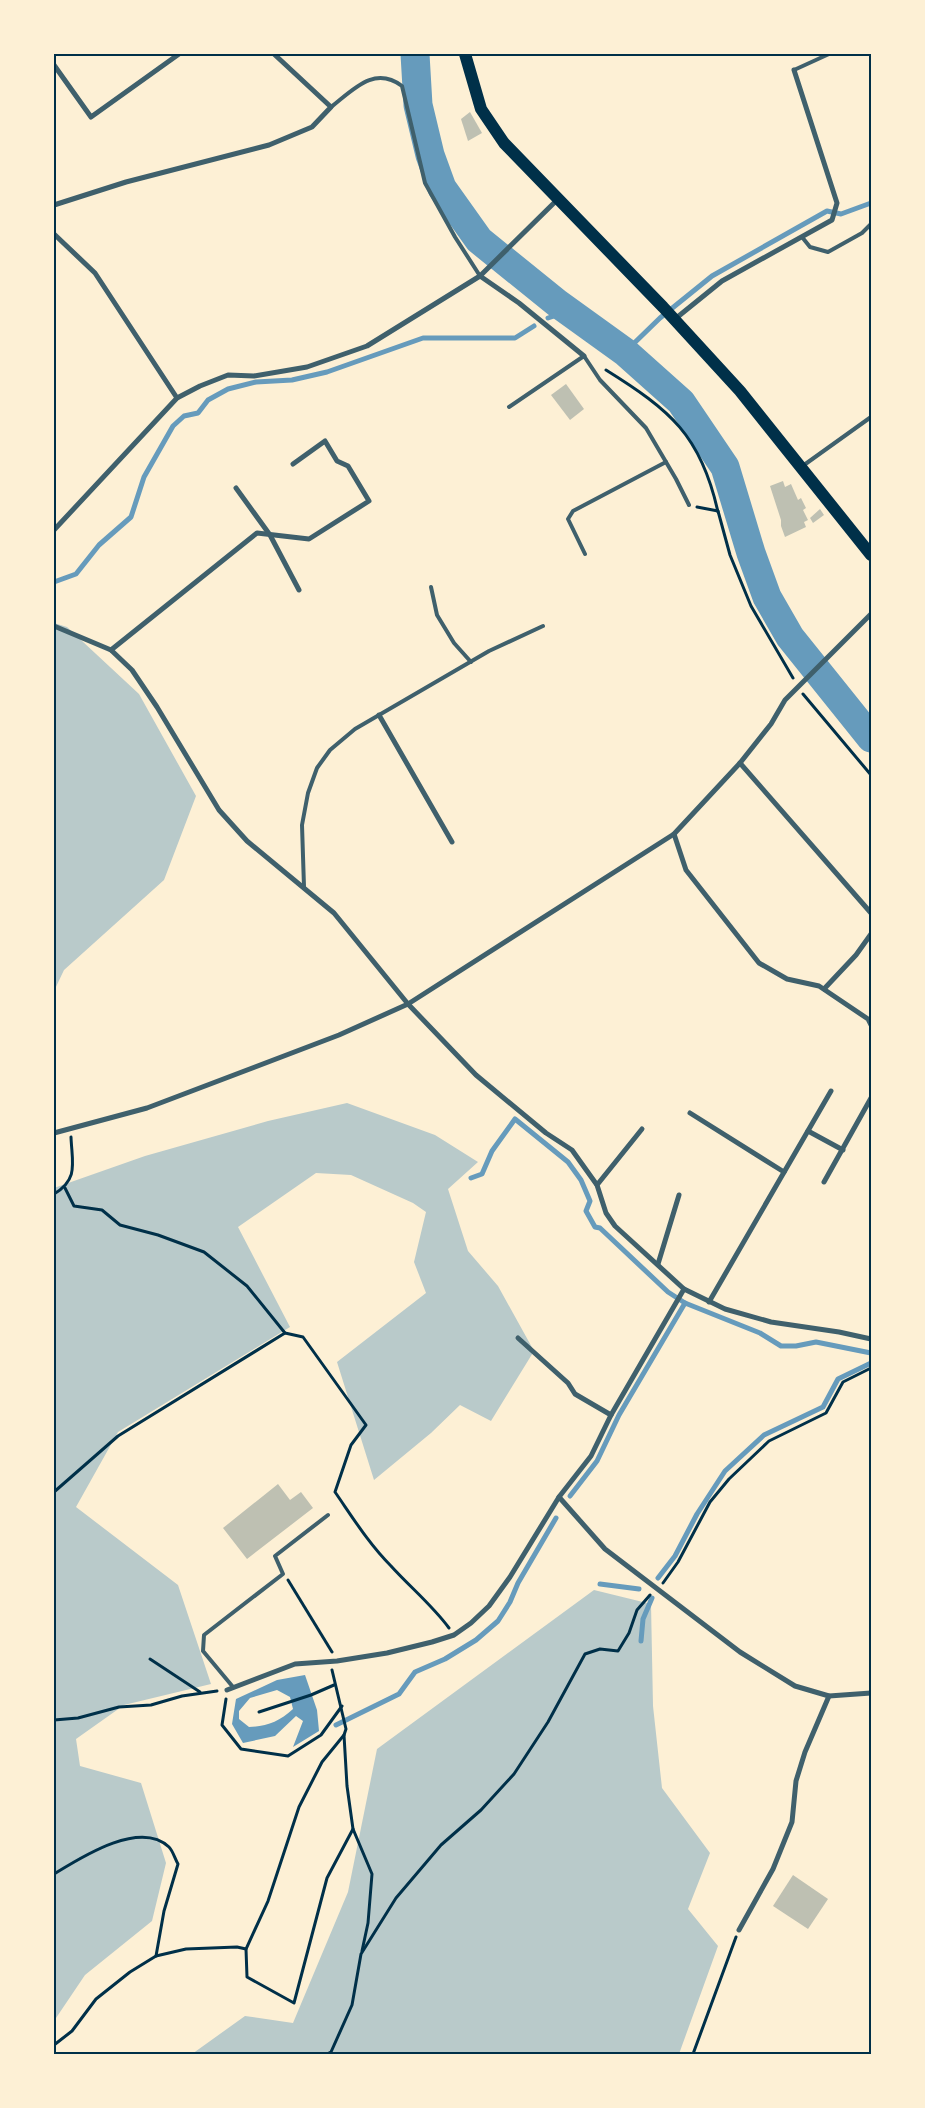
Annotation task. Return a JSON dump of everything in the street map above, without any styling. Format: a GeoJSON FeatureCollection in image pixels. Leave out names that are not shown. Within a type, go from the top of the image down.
{"type":"FeatureCollection","features":[{"type":"Feature","properties":{"kind":"main road"},"geometry":{"type":"LineString","coordinates":[[465,54],[477,98],[491,126],[526,168],[558,198],[675,319],[740,391],[871,555]]}},
{"type":"Feature","properties":{"kind":"street"},"geometry":{"type":"LineString","coordinates":[[54,65],[91,117],[179,54]]}},
{"type":"Feature","properties":{"kind":"street"},"geometry":{"type":"LineString","coordinates":[[54,205],[126,182],[269,145],[312,127],[331,107],[274,54]]}},
{"type":"Feature","properties":{"kind":"street"},"geometry":{"type":"LineString","coordinates":[[675,319],[722,281],[832,220],[837,203],[794,70]]}},
{"type":"Feature","properties":{"kind":"street"},"geometry":{"type":"LineString","coordinates":[[54,530],[177,398],[228,375],[254,376],[307,367],[367,346],[488,270],[558,198]]}},
{"type":"Feature","properties":{"kind":"street"},"geometry":{"type":"LineString","coordinates":[[54,234],[95,273],[177,398]]}},
{"type":"Feature","properties":{"kind":"street"},"geometry":{"type":"LineString","coordinates":[[480,276],[519,304],[584,356]]}},
{"type":"Feature","properties":{"kind":"street"},"geometry":{"type":"LineString","coordinates":[[111,650],[257,533],[309,539],[368,501],[348,466],[337,461],[325,442],[293,464]]}},
{"type":"Feature","properties":{"kind":"street"},"geometry":{"type":"LineString","coordinates":[[236,488],[270,534],[299,590]]}},
{"type":"Feature","properties":{"kind":"street"},"geometry":{"type":"LineString","coordinates":[[54,1133],[148,1108],[340,1035],[408,1004],[674,834],[740,763],[771,724],[785,700],[871,614]]}},
{"type":"Feature","properties":{"kind":"street"},"geometry":{"type":"LineString","coordinates":[[54,626],[111,650],[132,670],[219,810],[247,841],[334,913],[408,1004],[476,1075],[546,1134],[572,1150],[597,1185],[606,1213],[615,1226],[684,1289],[725,1309],[770,1322],[839,1332],[871,1339]]}},
{"type":"Feature","properties":{"kind":"street"},"geometry":{"type":"LineString","coordinates":[[379,715],[452,842]]}},
{"type":"Feature","properties":{"kind":"street"},"geometry":{"type":"LineString","coordinates":[[740,763],[871,913]]}},
{"type":"Feature","properties":{"kind":"street"},"geometry":{"type":"LineString","coordinates":[[674,834],[686,870],[758,963],[787,979],[819,986],[868,1019],[871,1025]]}},
{"type":"Feature","properties":{"kind":"street"},"geometry":{"type":"LineString","coordinates":[[824,989],[856,955],[871,934]]}},
{"type":"Feature","properties":{"kind":"street"},"geometry":{"type":"LineString","coordinates":[[708,1302],[830,1091]]}},
{"type":"Feature","properties":{"kind":"street"},"geometry":{"type":"LineString","coordinates":[[824,1182],[871,1098]]}},
{"type":"Feature","properties":{"kind":"street"},"geometry":{"type":"LineString","coordinates":[[690,1112],[784,1172]]}},
{"type":"Feature","properties":{"kind":"street"},"geometry":{"type":"LineString","coordinates":[[597,1185],[642,1129]]}},
{"type":"Feature","properties":{"kind":"street"},"geometry":{"type":"LineString","coordinates":[[808,1131],[842,1150]]}},
{"type":"Feature","properties":{"kind":"street"},"geometry":{"type":"LineString","coordinates":[[658,1264],[679,1195]]}},
{"type":"Feature","properties":{"kind":"street"},"geometry":{"type":"LineString","coordinates":[[227,1690],[295,1664],[331,1662],[387,1653],[432,1642],[454,1635],[471,1623],[489,1606],[510,1577],[559,1498],[590,1456],[684,1289]]}},
{"type":"Feature","properties":{"kind":"street"},"geometry":{"type":"LineString","coordinates":[[518,1338],[568,1383],[575,1394],[611,1416]]}},
{"type":"Feature","properties":{"kind":"street"},"geometry":{"type":"LineString","coordinates":[[559,1498],[604,1549],[740,1652],[794,1686],[829,1696],[871,1693]]}},
{"type":"Feature","properties":{"kind":"street"},"geometry":{"type":"LineString","coordinates":[[738,1930],[773,1869],[792,1822],[796,1781],[805,1752],[829,1696]]}},
{"type":"Feature","properties":{"kind":"lane"},"geometry":{"type":"LineString","coordinates":[[794,70],[829,54]]}},
{"type":"Feature","properties":{"kind":"lane"},"geometry":{"type":"LineString","coordinates":[[331,107],[363,83],[379,77],[392,78],[402,86],[425,183],[455,238],[480,276]]}},
{"type":"Feature","properties":{"kind":"lane"},"geometry":{"type":"LineString","coordinates":[[802,237],[810,247],[828,252],[862,233],[871,224]]}},
{"type":"Feature","properties":{"kind":"lane"},"geometry":{"type":"LineString","coordinates":[[509,407],[584,356],[600,380],[646,428],[689,505]]}},
{"type":"Feature","properties":{"kind":"lane"},"geometry":{"type":"LineString","coordinates":[[802,467],[871,417]]}},
{"type":"Feature","properties":{"kind":"lane"},"geometry":{"type":"LineString","coordinates":[[585,554],[568,519],[573,511],[666,462]]}},
{"type":"Feature","properties":{"kind":"lane"},"geometry":{"type":"LineString","coordinates":[[431,587],[437,615],[454,643],[471,662]]}},
{"type":"Feature","properties":{"kind":"lane"},"geometry":{"type":"LineString","coordinates":[[304,887],[302,825],[308,793],[318,768],[330,750],[355,729],[379,715],[489,651],[543,626]]}},
{"type":"Feature","properties":{"kind":"lane"},"geometry":{"type":"LineString","coordinates":[[233,1687],[203,1651],[204,1635],[283,1574],[275,1556],[328,1515]]}},
{"type":"Feature","properties":{"kind":"path"},"geometry":{"type":"LineString","coordinates":[[584,356],[646,395],[667,412],[690,439],[714,491],[723,532],[751,606],[798,687],[871,774]]}},
{"type":"Feature","properties":{"kind":"path"},"geometry":{"type":"LineString","coordinates":[[689,505],[718,511]]}},
{"type":"Feature","properties":{"kind":"path"},"geometry":{"type":"LineString","coordinates":[[54,1194],[65,1188],[73,1175],[71,1129]]}},
{"type":"Feature","properties":{"kind":"path"},"geometry":{"type":"LineString","coordinates":[[65,1188],[74,1206],[102,1210],[120,1225],[158,1235],[204,1252],[247,1286],[285,1333],[303,1337],[366,1425],[351,1445],[335,1492],[363,1533],[390,1565],[440,1616]]}},
{"type":"Feature","properties":{"kind":"path"},"geometry":{"type":"LineString","coordinates":[[54,1492],[118,1436],[285,1333]]}},
{"type":"Feature","properties":{"kind":"path"},"geometry":{"type":"LineString","coordinates":[[361,1954],[396,1898],[441,1845],[481,1810],[514,1774],[548,1722],[585,1654],[600,1649],[618,1651],[629,1633],[637,1610],[647,1597],[659,1589],[678,1562],[710,1502],[729,1479],[770,1441],[826,1413],[843,1382],[871,1368]]}},
{"type":"Feature","properties":{"kind":"path"},"geometry":{"type":"LineString","coordinates":[[296,1592],[327,1642]]}},
{"type":"Feature","properties":{"kind":"path"},"geometry":{"type":"LineString","coordinates":[[150,1659],[200,1693]]}},
{"type":"Feature","properties":{"kind":"path"},"geometry":{"type":"LineString","coordinates":[[331,1662],[334,1685],[342,1708],[346,1729],[344,1735],[322,1762],[299,1807],[268,1901],[246,1949],[247,1977],[294,2003],[327,1878],[353,1829]]}},
{"type":"Feature","properties":{"kind":"path"},"geometry":{"type":"LineString","coordinates":[[259,1712],[311,1695],[334,1685]]}},
{"type":"Feature","properties":{"kind":"path"},"geometry":{"type":"LineString","coordinates":[[54,1720],[78,1718],[119,1707],[152,1705],[182,1696],[227,1690],[222,1725],[241,1749],[288,1756],[321,1735],[342,1708]]}},
{"type":"Feature","properties":{"kind":"path"},"geometry":{"type":"LineString","coordinates":[[326,2054],[330,2052],[352,2005],[368,1923],[372,1874],[353,1829],[347,1786],[344,1735]]}},
{"type":"Feature","properties":{"kind":"path"},"geometry":{"type":"LineString","coordinates":[[54,1874],[98,1848],[129,1838],[151,1838],[168,1847],[178,1864],[164,1910],[156,1956]]}},
{"type":"Feature","properties":{"kind":"path"},"geometry":{"type":"LineString","coordinates":[[694,2054],[738,1930]]}},
{"type":"Feature","properties":{"kind":"path"},"geometry":{"type":"LineString","coordinates":[[54,2045],[72,2031],[96,1999],[130,1972],[156,1956],[186,1949],[237,1947],[246,1949]]}},
{"type":"Feature","properties":{"kind":"shaded area"},"geometry":{"type":"Polygon","coordinates":[[[54,623],[67,627],[139,694],[196,796],[164,880],[64,970],[54,991],[54,623]]]}},
{"type":"Feature","properties":{"kind":"shaded area"},"geometry":{"type":"Polygon","coordinates":[[[347,1103],[435,1135],[478,1162],[448,1189],[468,1251],[498,1286],[534,1351],[491,1421],[460,1405],[431,1433],[374,1480],[337,1362],[426,1293],[414,1262],[426,1212],[413,1203],[351,1175],[316,1173],[238,1227],[290,1327],[118,1432],[76,1507],[178,1585],[211,1684],[124,1705],[76,1739],[80,1766],[141,1783],[166,1863],[152,1921],[85,1975],[54,2021],[54,1188],[145,1156],[268,1121],[347,1103]]]}},
{"type":"Feature","properties":{"kind":"shaded area"},"geometry":{"type":"Polygon","coordinates":[[[594,1590],[651,1604],[653,1706],[662,1788],[710,1853],[688,1909],[718,1946],[679,2054],[192,2054],[245,2016],[293,2023],[348,1892],[377,1749],[594,1590]]]}},
{"type":"Feature","properties":{"kind":"water"},"geometry":{"type":"Polygon","coordinates":[[[305,1675],[317,1710],[319,1731],[293,1747],[303,1721],[296,1716],[275,1736],[243,1743],[232,1724],[236,1699],[277,1680],[305,1675]],[[277,1690],[250,1698],[239,1711],[239,1719],[249,1727],[262,1726],[272,1722],[283,1717],[293,1709],[290,1697],[277,1690]]]}},
{"type":"Feature","properties":{"kind":"building"},"geometry":{"type":"Polygon","coordinates":[[[470,112],[482,133],[468,141],[461,119],[470,112]]]}},
{"type":"Feature","properties":{"kind":"building"},"geometry":{"type":"Polygon","coordinates":[[[566,384],[584,409],[570,420],[551,395],[566,384]]]}},
{"type":"Feature","properties":{"kind":"building"},"geometry":{"type":"Polygon","coordinates":[[[783,481],[785,487],[791,484],[798,500],[801,498],[806,508],[803,510],[808,520],[804,522],[806,527],[785,537],[770,486],[783,481]]]}},
{"type":"Feature","properties":{"kind":"building"},"geometry":{"type":"Polygon","coordinates":[[[820,509],[824,515],[813,523],[810,518],[820,509]]]}},
{"type":"Feature","properties":{"kind":"building"},"geometry":{"type":"Polygon","coordinates":[[[278,1484],[290,1500],[301,1492],[313,1508],[247,1559],[223,1528],[278,1484]]]}},
{"type":"Feature","properties":{"kind":"building"},"geometry":{"type":"Polygon","coordinates":[[[793,1875],[828,1899],[808,1929],[773,1906],[793,1875]]]}},
{"type":"Feature","properties":{"kind":"waterway"},"geometry":{"type":"LineString","coordinates":[[415,54],[418,105],[430,155],[442,188],[479,240],[557,303],[625,352],[681,402],[725,467],[751,553],[767,597],[790,637],[871,738]]}},
{"type":"Feature","properties":{"kind":"waterway"},"geometry":{"type":"LineString","coordinates":[[625,352],[660,318],[712,276],[827,211],[841,214],[871,203]]}},
{"type":"Feature","properties":{"kind":"waterway"},"geometry":{"type":"LineString","coordinates":[[548,318],[569,311]]}},
{"type":"Feature","properties":{"kind":"waterway"},"geometry":{"type":"LineString","coordinates":[[54,582],[76,574],[99,545],[131,517],[144,477],[173,426],[184,416],[198,413],[208,400],[228,389],[256,382],[292,380],[327,372],[423,338],[515,338],[534,326]]}},
{"type":"Feature","properties":{"kind":"waterway"},"geometry":{"type":"LineString","coordinates":[[471,1178],[482,1174],[492,1151],[515,1119],[568,1162],[581,1180],[590,1201],[586,1211],[595,1227],[600,1228],[668,1292],[685,1303],[760,1333],[781,1346],[796,1346],[816,1342],[871,1353]]}},
{"type":"Feature","properties":{"kind":"waterway"},"geometry":{"type":"LineString","coordinates":[[570,1496],[597,1461],[619,1415],[685,1303]]}},
{"type":"Feature","properties":{"kind":"waterway"},"geometry":{"type":"LineString","coordinates":[[658,1578],[675,1556],[697,1514],[725,1471],[764,1435],[823,1407],[838,1379],[871,1363]]}},
{"type":"Feature","properties":{"kind":"waterway"},"geometry":{"type":"LineString","coordinates":[[336,1725],[399,1694],[415,1672],[445,1659],[476,1640],[498,1621],[556,1518]]}},
{"type":"Feature","properties":{"kind":"waterway"},"geometry":{"type":"LineString","coordinates":[[600,1584],[639,1589]]}},
{"type":"Feature","properties":{"kind":"waterway"},"geometry":{"type":"LineString","coordinates":[[641,1641],[643,1619],[652,1598]]}}]}
